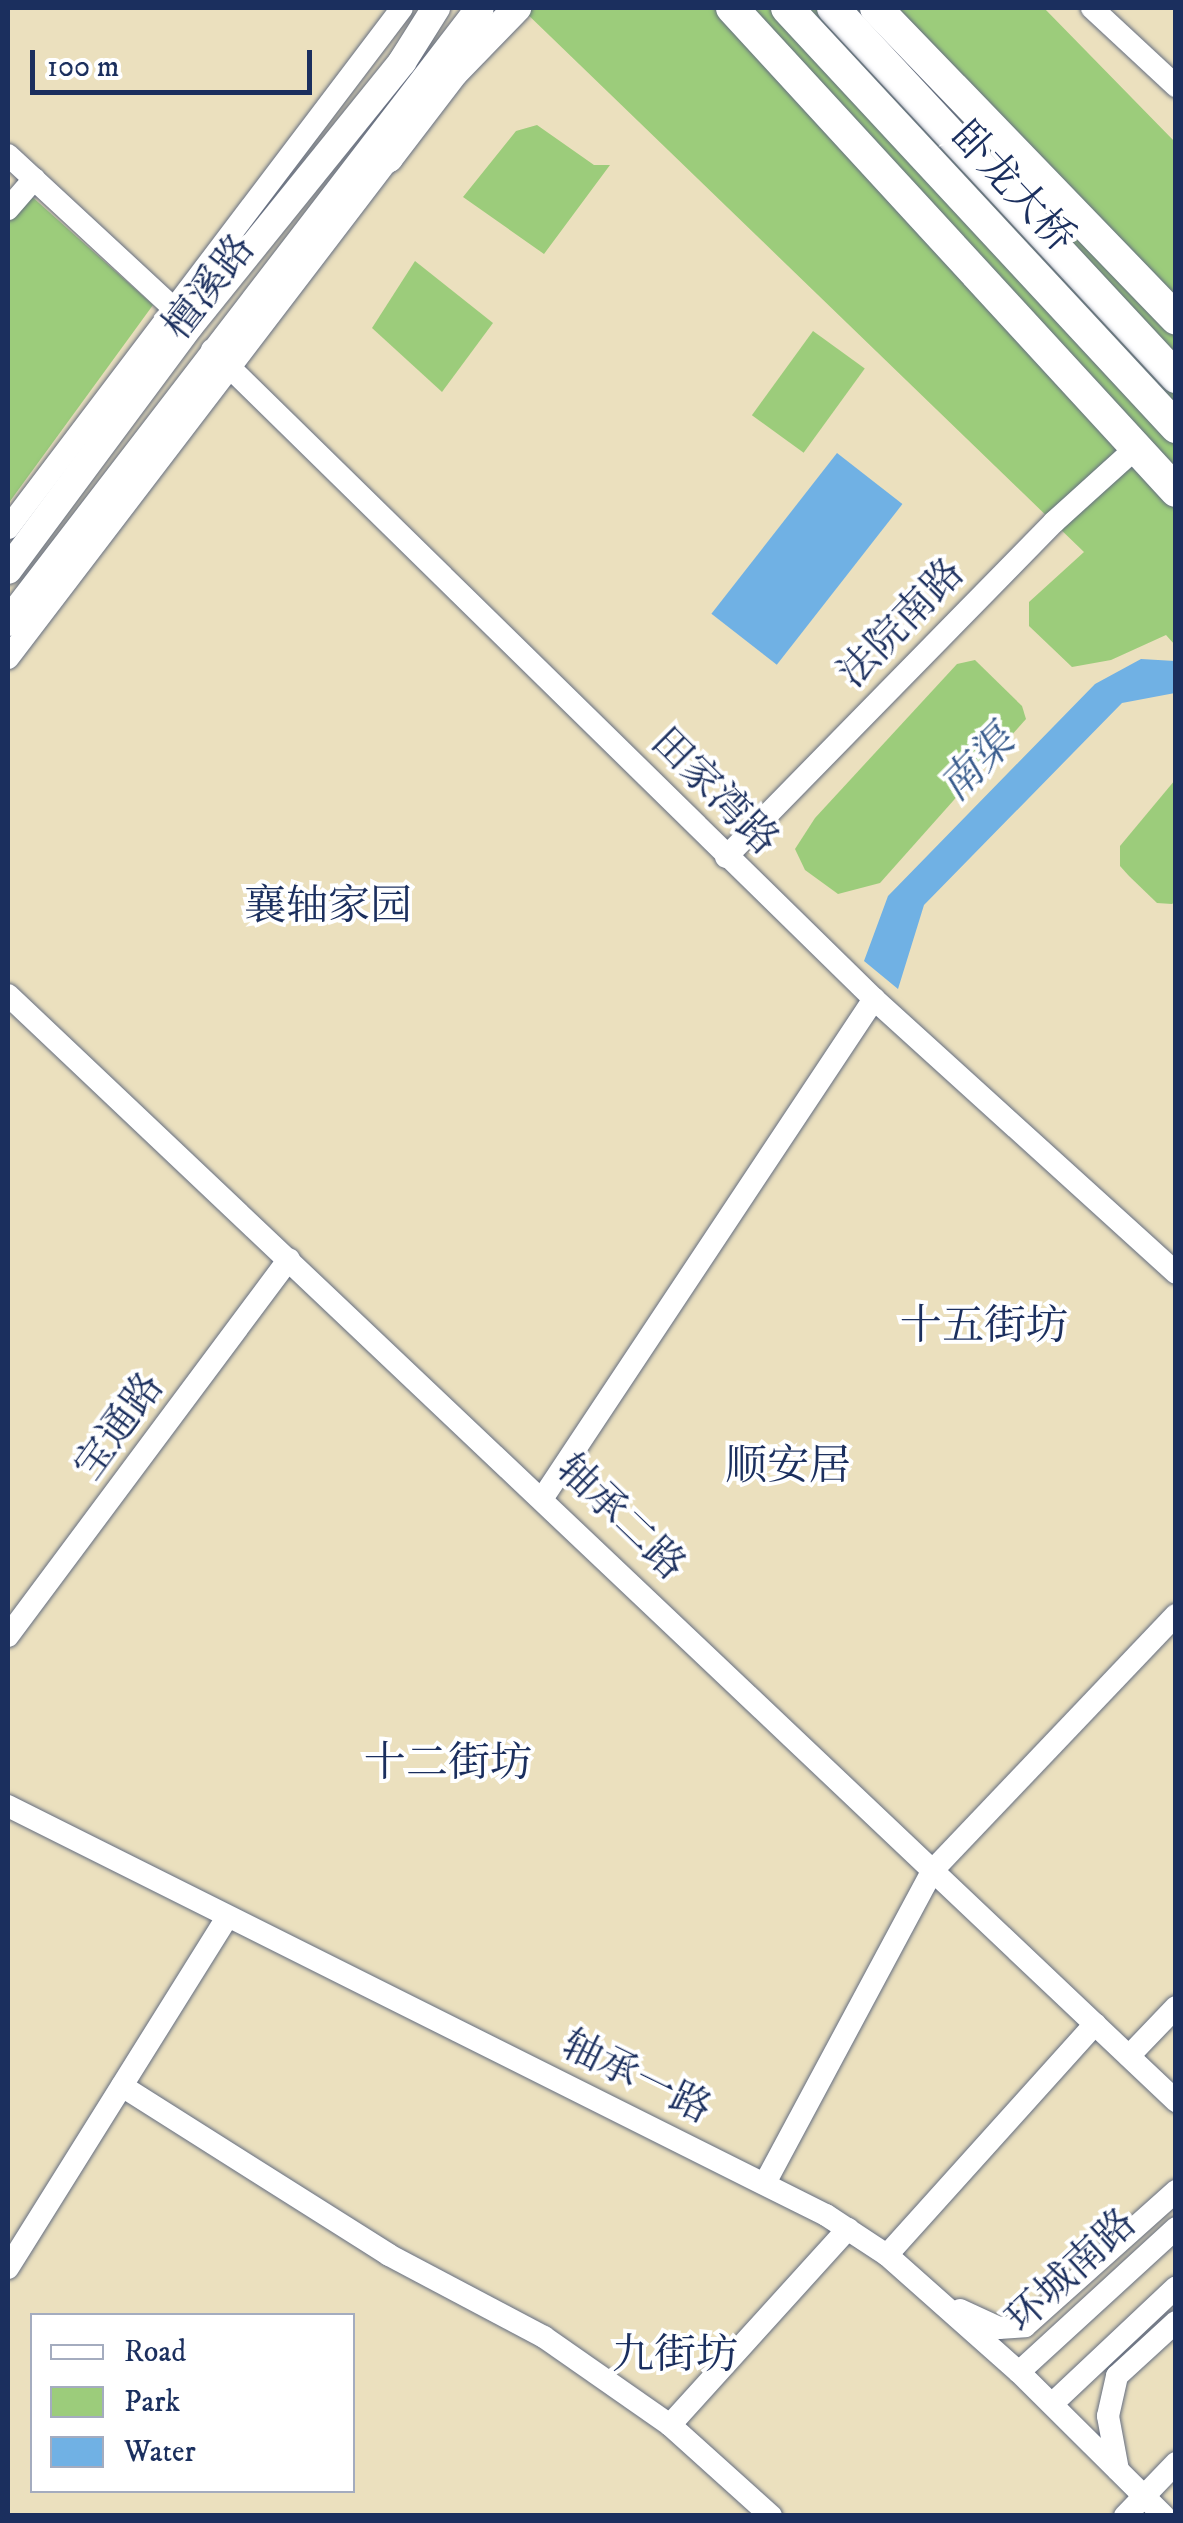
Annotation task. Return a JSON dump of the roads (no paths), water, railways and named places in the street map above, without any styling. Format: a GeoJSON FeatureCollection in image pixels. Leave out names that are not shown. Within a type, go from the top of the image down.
{"type":"FeatureCollection","features":[{"type":"Feature","properties":{"kind":"highway"},"geometry":{"type":"LineString","coordinates":[[732,8],[1176,491]]}},
{"type":"Feature","properties":{"kind":"highway","name":"卧龙大桥"},"geometry":{"type":"LineString","coordinates":[[787,8],[1176,428]]}},
{"type":"Feature","properties":{"kind":"highway","name":"卧龙大桥"},"geometry":{"type":"LineString","coordinates":[[834,8],[1176,376]]}},
{"type":"Feature","properties":{"kind":"highway"},"geometry":{"type":"LineString","coordinates":[[876,8],[1169,308]]}},
{"type":"Feature","properties":{"kind":"main road","name":"檀溪路"},"geometry":{"type":"LineString","coordinates":[[8,570],[182,317],[412,45],[434,8]]}},
{"type":"Feature","properties":{"kind":"main road","name":"檀溪路"},"geometry":{"type":"LineString","coordinates":[[8,622],[221,358],[338,189],[480,8]]}},
{"type":"Feature","properties":{"kind":"main road"},"geometry":{"type":"LineString","coordinates":[[338,189],[389,158],[454,73],[517,8]]}},
{"type":"Feature","properties":{"kind":"street"},"geometry":{"type":"LineString","coordinates":[[8,528],[182,317],[402,8]]}},
{"type":"Feature","properties":{"kind":"street"},"geometry":{"type":"LineString","coordinates":[[1092,8],[1176,86]]}},
{"type":"Feature","properties":{"kind":"street"},"geometry":{"type":"LineString","coordinates":[[8,155],[182,317]]}},
{"type":"Feature","properties":{"kind":"street"},"geometry":{"type":"LineString","coordinates":[[8,658],[221,358],[389,158]]}},
{"type":"Feature","properties":{"kind":"street"},"geometry":{"type":"LineString","coordinates":[[8,209],[34,178]]}},
{"type":"Feature","properties":{"kind":"street","name":"田家湾路"},"geometry":{"type":"LineString","coordinates":[[221,358],[874,999],[1176,1273]]}},
{"type":"Feature","properties":{"kind":"street"},"geometry":{"type":"LineString","coordinates":[[1136,448],[1176,389]]}},
{"type":"Feature","properties":{"kind":"street"},"geometry":{"type":"LineString","coordinates":[[1136,448],[1176,428]]}},
{"type":"Feature","properties":{"kind":"street","name":"法院南路"},"geometry":{"type":"LineString","coordinates":[[726,857],[1054,522],[1136,448]]}},
{"type":"Feature","properties":{"kind":"street","name":"轴承二路"},"geometry":{"type":"LineString","coordinates":[[8,996],[544,1496],[1176,2100]]}},
{"type":"Feature","properties":{"kind":"street"},"geometry":{"type":"LineString","coordinates":[[544,1496],[874,999]]}},
{"type":"Feature","properties":{"kind":"street","name":"宝通路"},"geometry":{"type":"LineString","coordinates":[[8,1636],[289,1259]]}},
{"type":"Feature","properties":{"kind":"street"},"geometry":{"type":"LineString","coordinates":[[765,2182],[932,1870],[1176,1615]]}},
{"type":"Feature","properties":{"kind":"street","name":"轴承一路"},"geometry":{"type":"LineString","coordinates":[[8,1806],[765,2182],[848,2229],[887,2255],[1018,2372],[1164,2516]]}},
{"type":"Feature","properties":{"kind":"street"},"geometry":{"type":"LineString","coordinates":[[8,2268],[227,1918]]}},
{"type":"Feature","properties":{"kind":"street"},"geometry":{"type":"LineString","coordinates":[[1128,2056],[1176,2007]]}},
{"type":"Feature","properties":{"kind":"street"},"geometry":{"type":"LineString","coordinates":[[887,2255],[1095,2024]]}},
{"type":"Feature","properties":{"kind":"street"},"geometry":{"type":"LineString","coordinates":[[122,2086],[389,2255],[544,2338],[670,2426],[770,2516]]}},
{"type":"Feature","properties":{"kind":"street"},"geometry":{"type":"LineString","coordinates":[[936,2298],[999,2328],[1025,2326],[1176,2191]]}},
{"type":"Feature","properties":{"kind":"street","name":"环城南路"},"geometry":{"type":"LineString","coordinates":[[1018,2372],[1176,2228]]}},
{"type":"Feature","properties":{"kind":"street"},"geometry":{"type":"LineString","coordinates":[[670,2426],[848,2229]]}},
{"type":"Feature","properties":{"kind":"street","name":"环城南路"},"geometry":{"type":"LineString","coordinates":[[1052,2404],[1176,2287]]}},
{"type":"Feature","properties":{"kind":"street"},"geometry":{"type":"LineString","coordinates":[[1118,2470],[1108,2416],[1117,2376],[1176,2322]]}},
{"type":"Feature","properties":{"kind":"street"},"geometry":{"type":"LineString","coordinates":[[1124,2516],[1176,2462]]}},
{"type":"Feature","properties":{"kind":"water"},"geometry":{"type":"Polygon","coordinates":[[[837,453],[902,504],[777,665],[711,614],[837,453]]]}},
{"type":"Feature","properties":{"kind":"water"},"geometry":{"type":"Polygon","coordinates":[[[1141,659],[1175,661],[1175,693],[1122,703],[924,905],[898,989],[864,961],[888,896],[1095,684],[1141,659]]]}},
{"type":"Feature","properties":{"kind":"district","name":"襄轴家园"},"geometry":{"type":"Point","coordinates":[328,907]}},
{"type":"Feature","properties":{"kind":"district","name":"十五街坊"},"geometry":{"type":"Point","coordinates":[984,1327]}},
{"type":"Feature","properties":{"kind":"district","name":"顺安居"},"geometry":{"type":"Point","coordinates":[788,1467]}},
{"type":"Feature","properties":{"kind":"district","name":"十二街坊"},"geometry":{"type":"Point","coordinates":[448,1764]}},
{"type":"Feature","properties":{"kind":"district","name":"九街坊"},"geometry":{"type":"Point","coordinates":[675,2356]}},
{"type":"Feature","properties":{"kind":"water label","name":"南渠"},"geometry":{"type":"Point","coordinates":[978,765]}}]}
